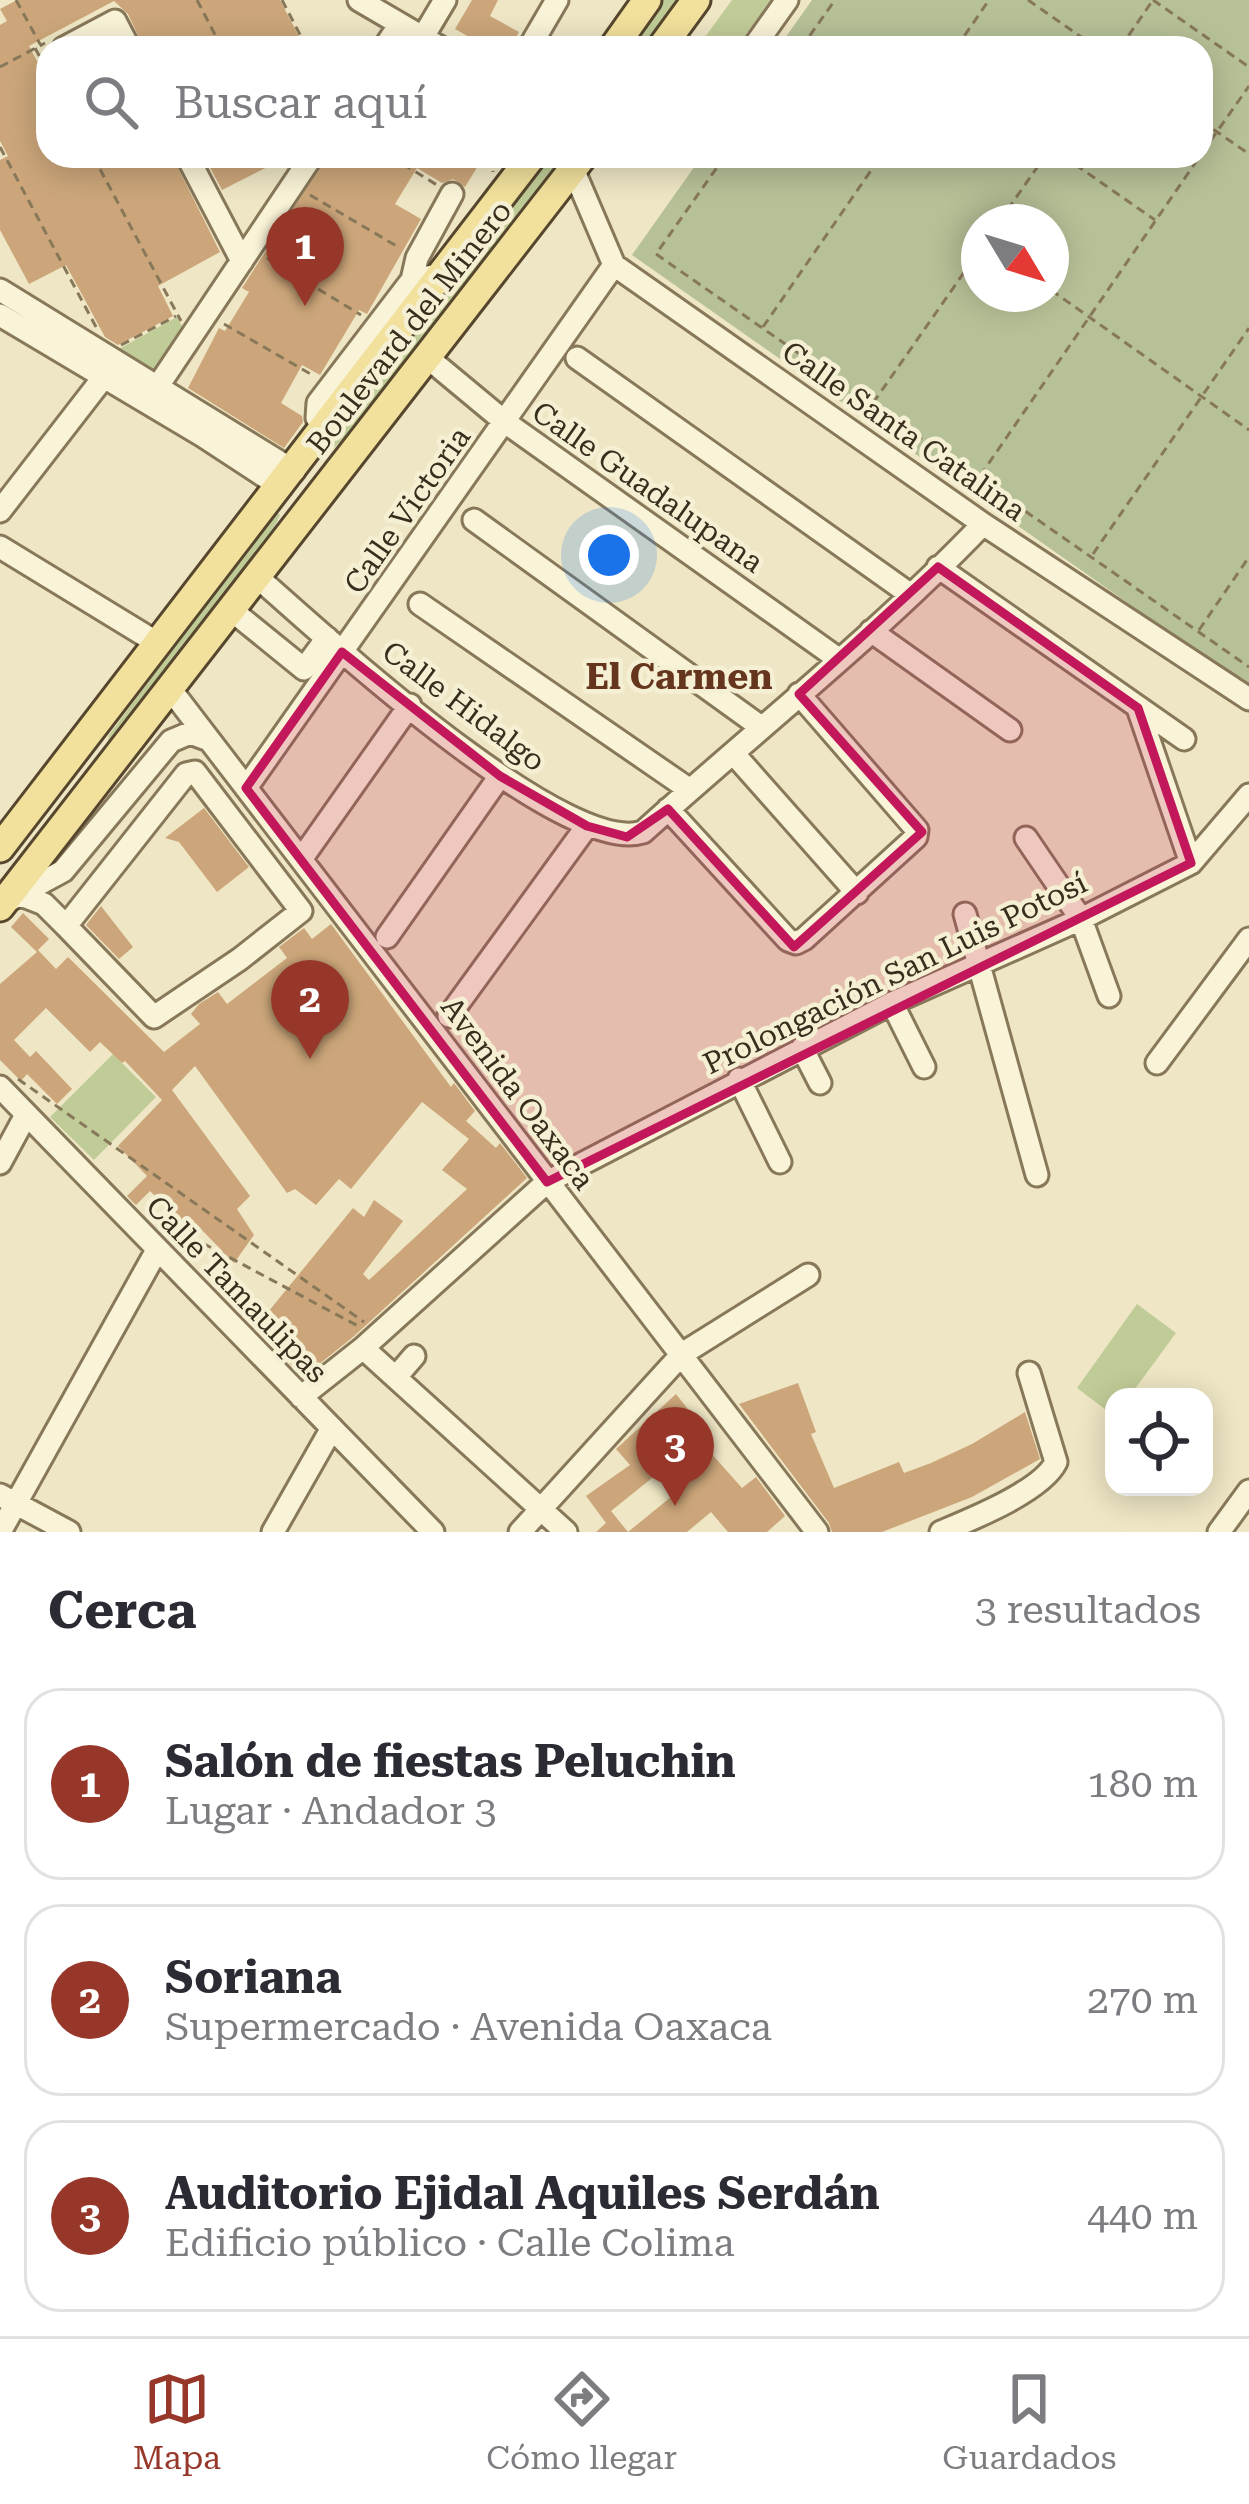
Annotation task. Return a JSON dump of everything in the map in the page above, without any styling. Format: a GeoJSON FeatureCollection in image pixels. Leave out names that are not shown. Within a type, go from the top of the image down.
{"type":"FeatureCollection","features":[{"type":"Feature","properties":{"kind":"main road"},"geometry":{"type":"LineString","coordinates":[[622,36],[647,0]]}},
{"type":"Feature","properties":{"kind":"main road"},"geometry":{"type":"LineString","coordinates":[[670,36],[696,0]]}},
{"type":"Feature","properties":{"kind":"main road","name":"Boulevard del Minero"},"geometry":{"type":"LineString","coordinates":[[158,644],[290,481],[523,168]]}},
{"type":"Feature","properties":{"kind":"main road","name":"Boulevard del Minero"},"geometry":{"type":"LineString","coordinates":[[108,757],[171,690],[573,168]]}},
{"type":"Feature","properties":{"kind":"main road"},"geometry":{"type":"LineString","coordinates":[[286,537],[290,481],[348,459]]}},
{"type":"Feature","properties":{"kind":"main road"},"geometry":{"type":"LineString","coordinates":[[0,847],[66,796],[80,767],[108,757],[144,685],[158,644]]}},
{"type":"Feature","properties":{"kind":"main road"},"geometry":{"type":"LineString","coordinates":[[8,902],[11,872],[58,809],[158,644]]}},
{"type":"Feature","properties":{"kind":"street"},"geometry":{"type":"LineString","coordinates":[[359,0],[420,36]]}},
{"type":"Feature","properties":{"kind":"street"},"geometry":{"type":"LineString","coordinates":[[434,36],[445,0]]}},
{"type":"Feature","properties":{"kind":"street"},"geometry":{"type":"LineString","coordinates":[[537,36],[557,0]]}},
{"type":"Feature","properties":{"kind":"street"},"geometry":{"type":"LineString","coordinates":[[762,36],[787,0]]}},
{"type":"Feature","properties":{"kind":"street"},"geometry":{"type":"LineString","coordinates":[[87,36],[115,21],[121,36]]}},
{"type":"Feature","properties":{"kind":"street"},"geometry":{"type":"LineString","coordinates":[[392,36],[400,24]]}},
{"type":"Feature","properties":{"kind":"street"},"geometry":{"type":"LineString","coordinates":[[194,168],[250,257]]}},
{"type":"Feature","properties":{"kind":"street"},"geometry":{"type":"LineString","coordinates":[[151,396],[250,257],[305,168]]}},
{"type":"Feature","properties":{"kind":"street"},"geometry":{"type":"LineString","coordinates":[[580,168],[614,265]]}},
{"type":"Feature","properties":{"kind":"street"},"geometry":{"type":"LineString","coordinates":[[326,428],[317,418],[318,403],[414,269],[452,194]]}},
{"type":"Feature","properties":{"kind":"street","name":"Calle Victoria"},"geometry":{"type":"LineString","coordinates":[[246,788],[335,645],[505,422],[614,265]]}},
{"type":"Feature","properties":{"kind":"street","name":"Calle Santa Catalina"},"geometry":{"type":"LineString","coordinates":[[614,265],[983,524],[1249,699]]}},
{"type":"Feature","properties":{"kind":"street"},"geometry":{"type":"LineString","coordinates":[[414,269],[443,274]]}},
{"type":"Feature","properties":{"kind":"street"},"geometry":{"type":"LineString","coordinates":[[0,290],[218,445],[290,481]]}},
{"type":"Feature","properties":{"kind":"street"},"geometry":{"type":"LineString","coordinates":[[0,315],[103,378],[151,396]]}},
{"type":"Feature","properties":{"kind":"street","name":"Calle Guadalupana"},"geometry":{"type":"LineString","coordinates":[[428,358],[505,422],[838,658]]}},
{"type":"Feature","properties":{"kind":"street"},"geometry":{"type":"LineString","coordinates":[[578,358],[911,596]]}},
{"type":"Feature","properties":{"kind":"street"},"geometry":{"type":"LineString","coordinates":[[0,511],[103,378]]}},
{"type":"Feature","properties":{"kind":"street"},"geometry":{"type":"LineString","coordinates":[[473,520],[761,727]]}},
{"type":"Feature","properties":{"kind":"street","name":"Calle Hidalgo"},"geometry":{"type":"LineString","coordinates":[[256,576],[500,776],[586,826],[627,837],[643,832],[872,631],[983,524]]}},
{"type":"Feature","properties":{"kind":"street"},"geometry":{"type":"LineString","coordinates":[[0,547],[158,644]]}},
{"type":"Feature","properties":{"kind":"street"},"geometry":{"type":"LineString","coordinates":[[938,567],[1184,739]]}},
{"type":"Feature","properties":{"kind":"street"},"geometry":{"type":"LineString","coordinates":[[419,604],[690,790]]}},
{"type":"Feature","properties":{"kind":"street"},"geometry":{"type":"LineString","coordinates":[[230,609],[304,669],[335,645]]}},
{"type":"Feature","properties":{"kind":"street"},"geometry":{"type":"LineString","coordinates":[[872,631],[1010,730]]}},
{"type":"Feature","properties":{"kind":"street"},"geometry":{"type":"LineString","coordinates":[[8,902],[63,872],[160,752],[172,724],[171,690]]}},
{"type":"Feature","properties":{"kind":"street","name":"Avenida Oaxaca"},"geometry":{"type":"LineString","coordinates":[[171,690],[817,1532]]}},
{"type":"Feature","properties":{"kind":"street"},"geometry":{"type":"LineString","coordinates":[[668,809],[788,940],[796,943],[857,893],[916,837],[917,830],[799,694]]}},
{"type":"Feature","properties":{"kind":"street"},"geometry":{"type":"LineString","coordinates":[[302,858],[410,705]]}},
{"type":"Feature","properties":{"kind":"street"},"geometry":{"type":"LineString","coordinates":[[1138,708],[1191,863]]}},
{"type":"Feature","properties":{"kind":"street"},"geometry":{"type":"LineString","coordinates":[[160,752],[190,733],[214,747],[248,840]]}},
{"type":"Feature","properties":{"kind":"street"},"geometry":{"type":"LineString","coordinates":[[733,753],[857,893]]}},
{"type":"Feature","properties":{"kind":"street"},"geometry":{"type":"LineString","coordinates":[[108,757],[109,793],[115,809],[139,833]]}},
{"type":"Feature","properties":{"kind":"street"},"geometry":{"type":"LineString","coordinates":[[8,902],[44,904],[66,926],[159,1017],[301,911],[195,772],[186,774],[66,926]]}},
{"type":"Feature","properties":{"kind":"street"},"geometry":{"type":"LineString","coordinates":[[387,938],[500,776]]}},
{"type":"Feature","properties":{"kind":"street"},"geometry":{"type":"LineString","coordinates":[[246,788],[265,863]]}},
{"type":"Feature","properties":{"kind":"street","name":"Prolongación San Luis Potosí"},"geometry":{"type":"LineString","coordinates":[[301,1397],[547,1182],[892,1003],[1081,919],[1191,863],[1249,795]]}},
{"type":"Feature","properties":{"kind":"street"},"geometry":{"type":"LineString","coordinates":[[66,796],[115,809]]}},
{"type":"Feature","properties":{"kind":"street"},"geometry":{"type":"LineString","coordinates":[[66,796],[92,837],[116,863]]}},
{"type":"Feature","properties":{"kind":"street"},"geometry":{"type":"LineString","coordinates":[[449,1016],[586,826]]}},
{"type":"Feature","properties":{"kind":"street"},"geometry":{"type":"LineString","coordinates":[[1026,838],[1081,919],[1109,996]]}},
{"type":"Feature","properties":{"kind":"street"},"geometry":{"type":"LineString","coordinates":[[965,914],[1037,1175]]}},
{"type":"Feature","properties":{"kind":"street"},"geometry":{"type":"LineString","coordinates":[[1157,1063],[1249,939]]}},
{"type":"Feature","properties":{"kind":"street"},"geometry":{"type":"LineString","coordinates":[[892,1003],[924,1067]]}},
{"type":"Feature","properties":{"kind":"street"},"geometry":{"type":"LineString","coordinates":[[802,1048],[820,1083]]}},
{"type":"Feature","properties":{"kind":"street"},"geometry":{"type":"LineString","coordinates":[[739,1079],[780,1162]]}},
{"type":"Feature","properties":{"kind":"street","name":"Calle Tamaulipas"},"geometry":{"type":"LineString","coordinates":[[9,1083],[26,1115],[433,1532]]}},
{"type":"Feature","properties":{"kind":"street"},"geometry":{"type":"LineString","coordinates":[[0,1162],[26,1115]]}},
{"type":"Feature","properties":{"kind":"street"},"geometry":{"type":"LineString","coordinates":[[0,1532],[8,1499],[157,1250]]}},
{"type":"Feature","properties":{"kind":"street"},"geometry":{"type":"LineString","coordinates":[[520,1532],[682,1354],[808,1275]]}},
{"type":"Feature","properties":{"kind":"street"},"geometry":{"type":"LineString","coordinates":[[371,1337],[396,1377],[566,1532]]}},
{"type":"Feature","properties":{"kind":"street"},"geometry":{"type":"LineString","coordinates":[[396,1377],[414,1356]]}},
{"type":"Feature","properties":{"kind":"street"},"geometry":{"type":"LineString","coordinates":[[941,1532],[979,1516],[1050,1474],[1056,1462],[1029,1373]]}},
{"type":"Feature","properties":{"kind":"street"},"geometry":{"type":"LineString","coordinates":[[273,1532],[332,1428]]}},
{"type":"Feature","properties":{"kind":"street"},"geometry":{"type":"LineString","coordinates":[[1219,1532],[1249,1491]]}},
{"type":"Feature","properties":{"kind":"street"},"geometry":{"type":"LineString","coordinates":[[8,1499],[69,1532]]}},
{"type":"Feature","properties":{"kind":"path"},"geometry":{"type":"LineString","coordinates":[[16,0],[36,42]]}},
{"type":"Feature","properties":{"kind":"path"},"geometry":{"type":"LineString","coordinates":[[196,0],[216,36]]}},
{"type":"Feature","properties":{"kind":"path"},"geometry":{"type":"LineString","coordinates":[[282,0],[301,36]]}},
{"type":"Feature","properties":{"kind":"path"},"geometry":{"type":"LineString","coordinates":[[810,36],[835,0]]}},
{"type":"Feature","properties":{"kind":"path"},"geometry":{"type":"LineString","coordinates":[[964,36],[989,0]]}},
{"type":"Feature","properties":{"kind":"path"},"geometry":{"type":"LineString","coordinates":[[1028,0],[1079,36]]}},
{"type":"Feature","properties":{"kind":"path"},"geometry":{"type":"LineString","coordinates":[[1128,36],[1153,0],[1205,36]]}},
{"type":"Feature","properties":{"kind":"path"},"geometry":{"type":"LineString","coordinates":[[1213,42],[1249,67]]}},
{"type":"Feature","properties":{"kind":"path"},"geometry":{"type":"LineString","coordinates":[[1213,138],[1249,86]]}},
{"type":"Feature","properties":{"kind":"path"},"geometry":{"type":"LineString","coordinates":[[1213,129],[1249,154]]}},
{"type":"Feature","properties":{"kind":"path"},"geometry":{"type":"LineString","coordinates":[[1,152],[95,326]]}},
{"type":"Feature","properties":{"kind":"path"},"geometry":{"type":"LineString","coordinates":[[99,168],[185,328]]}},
{"type":"Feature","properties":{"kind":"path"},"geometry":{"type":"LineString","coordinates":[[716,168],[656,254],[1249,667]]}},
{"type":"Feature","properties":{"kind":"path"},"geometry":{"type":"LineString","coordinates":[[762,328],[873,168]]}},
{"type":"Feature","properties":{"kind":"path"},"geometry":{"type":"LineString","coordinates":[[1012,204],[1037,168]]}},
{"type":"Feature","properties":{"kind":"path"},"geometry":{"type":"LineString","coordinates":[[1080,168],[1156,221]]}},
{"type":"Feature","properties":{"kind":"path"},"geometry":{"type":"LineString","coordinates":[[978,478],[1192,168]]}},
{"type":"Feature","properties":{"kind":"path"},"geometry":{"type":"LineString","coordinates":[[411,169],[452,194]]}},
{"type":"Feature","properties":{"kind":"path"},"geometry":{"type":"LineString","coordinates":[[300,189],[414,269]]}},
{"type":"Feature","properties":{"kind":"path"},"geometry":{"type":"LineString","coordinates":[[250,257],[378,325]]}},
{"type":"Feature","properties":{"kind":"path"},"geometry":{"type":"LineString","coordinates":[[872,404],[961,276]]}},
{"type":"Feature","properties":{"kind":"path"},"geometry":{"type":"LineString","coordinates":[[1069,303],[1249,430]]}},
{"type":"Feature","properties":{"kind":"path"},"geometry":{"type":"LineString","coordinates":[[113,350],[178,315]]}},
{"type":"Feature","properties":{"kind":"path"},"geometry":{"type":"LineString","coordinates":[[213,319],[332,386]]}},
{"type":"Feature","properties":{"kind":"path"},"geometry":{"type":"LineString","coordinates":[[1091,557],[1249,328]]}},
{"type":"Feature","properties":{"kind":"path"},"geometry":{"type":"LineString","coordinates":[[1198,631],[1249,557]]}},
{"type":"Feature","properties":{"kind":"path"},"geometry":{"type":"LineString","coordinates":[[9,1083],[371,1337]]}},
{"type":"Feature","properties":{"kind":"path"},"geometry":{"type":"LineString","coordinates":[[145,1212],[371,1337]]}},
{"type":"Feature","properties":{"kind":"highlighted area"},"geometry":{"type":"Polygon","coordinates":[[[938,567],[1138,708],[1191,863],[547,1182],[246,788],[342,652],[500,776],[587,826],[627,837],[668,809],[794,947],[922,832],[799,694],[938,567]]]}},
{"type":"Feature","properties":{"kind":"green space"},"geometry":{"type":"Polygon","coordinates":[[[662,0],[679,0],[656,36],[636,36],[662,0]]]}},
{"type":"Feature","properties":{"kind":"green space"},"geometry":{"type":"Polygon","coordinates":[[[732,0],[771,0],[745,36],[706,36],[732,0]]]}},
{"type":"Feature","properties":{"kind":"green space"},"geometry":{"type":"Polygon","coordinates":[[[812,0],[1249,0],[1249,688],[632,255],[694,168],[1213,168],[1213,36],[786,36],[812,0]]]}},
{"type":"Feature","properties":{"kind":"green space"},"geometry":{"type":"Polygon","coordinates":[[[538,168],[562,168],[407,367],[344,439],[315,459],[538,168]]]}},
{"type":"Feature","properties":{"kind":"green space"},"geometry":{"type":"Polygon","coordinates":[[[177,317],[183,328],[153,371],[117,350],[177,317]]]}},
{"type":"Feature","properties":{"kind":"green space"},"geometry":{"type":"Polygon","coordinates":[[[275,511],[280,515],[276,524],[207,627],[108,742],[109,735],[275,511]]]}},
{"type":"Feature","properties":{"kind":"green space"},"geometry":{"type":"Polygon","coordinates":[[[113,1054],[156,1097],[94,1160],[50,1117],[113,1054]]]}},
{"type":"Feature","properties":{"kind":"green space"},"geometry":{"type":"Polygon","coordinates":[[[1137,1304],[1176,1333],[1136,1388],[1105,1388],[1105,1409],[1077,1388],[1137,1304]]]}},
{"type":"Feature","properties":{"kind":"building"},"geometry":{"type":"Polygon","coordinates":[[[17,0],[280,0],[299,36],[138,36],[128,14],[114,1],[48,36],[36,36],[36,42],[29,46],[36,59],[36,168],[178,168],[220,252],[158,286],[173,316],[118,345],[105,337],[66,265],[29,284],[0,230],[0,160],[8,156],[0,141],[0,25],[7,21],[0,9],[17,0]]]}},
{"type":"Feature","properties":{"kind":"building"},"geometry":{"type":"Polygon","coordinates":[[[472,0],[498,0],[490,16],[519,32],[517,36],[468,36],[455,29],[472,0]]]}},
{"type":"Feature","properties":{"kind":"building"},"geometry":{"type":"Polygon","coordinates":[[[210,168],[265,168],[222,190],[210,168]]]}},
{"type":"Feature","properties":{"kind":"building"},"geometry":{"type":"Polygon","coordinates":[[[319,168],[417,168],[395,204],[421,219],[367,314],[359,310],[320,375],[302,365],[281,403],[302,416],[303,422],[284,448],[188,388],[219,328],[225,331],[249,292],[242,288],[319,168]]]}},
{"type":"Feature","properties":{"kind":"building"},"geometry":{"type":"Polygon","coordinates":[[[417,168],[477,168],[465,187],[453,179],[442,183],[417,168]]]}},
{"type":"Feature","properties":{"kind":"building"},"geometry":{"type":"Polygon","coordinates":[[[204,808],[249,867],[217,892],[179,842],[165,838],[204,808]]]}},
{"type":"Feature","properties":{"kind":"building"},"geometry":{"type":"Polygon","coordinates":[[[101,906],[133,947],[119,959],[86,925],[101,906]]]}},
{"type":"Feature","properties":{"kind":"building"},"geometry":{"type":"Polygon","coordinates":[[[23,913],[49,939],[38,950],[56,969],[68,957],[164,1052],[200,1024],[191,1014],[199,1004],[218,992],[227,1004],[287,958],[279,947],[304,928],[312,939],[331,924],[451,1087],[454,1083],[475,1111],[466,1121],[496,1148],[500,1143],[527,1178],[303,1377],[255,1328],[353,1208],[364,1217],[374,1200],[403,1221],[363,1274],[369,1280],[467,1189],[442,1170],[469,1139],[422,1102],[351,1189],[339,1179],[316,1205],[295,1189],[287,1193],[195,1066],[172,1090],[250,1196],[237,1209],[254,1235],[234,1263],[196,1224],[181,1238],[172,1229],[180,1221],[150,1191],[136,1205],[127,1196],[147,1176],[118,1146],[162,1100],[125,1061],[100,1042],[90,1052],[46,1008],[14,1040],[30,1057],[36,1051],[72,1089],[57,1104],[27,1074],[21,1081],[0,1060],[0,984],[37,952],[11,927],[23,913]]]}},
{"type":"Feature","properties":{"kind":"building"},"geometry":{"type":"Polygon","coordinates":[[[798,1383],[816,1432],[811,1434],[834,1488],[899,1462],[904,1473],[931,1463],[1025,1412],[1040,1459],[972,1497],[882,1532],[832,1532],[739,1404],[798,1383]]]}},
{"type":"Feature","properties":{"kind":"building"},"geometry":{"type":"Polygon","coordinates":[[[676,1394],[691,1413],[642,1455],[657,1474],[611,1511],[628,1532],[596,1532],[606,1523],[586,1496],[630,1465],[616,1449],[676,1394]]]}},
{"type":"Feature","properties":{"kind":"building"},"geometry":{"type":"Polygon","coordinates":[[[710,1452],[742,1488],[756,1477],[785,1516],[767,1532],[728,1532],[711,1512],[687,1532],[628,1532],[682,1488],[675,1480],[710,1452]]]}},
{"type":"Feature","properties":{"kind":"place","name":"Salón de fiestas Peluchin"},"geometry":{"type":"Point","coordinates":[305,306]}},
{"type":"Feature","properties":{"kind":"place","name":"Soriana"},"geometry":{"type":"Point","coordinates":[310,1059]}},
{"type":"Feature","properties":{"kind":"place","name":"Auditorio Ejidal Aquiles Serdán"},"geometry":{"type":"Point","coordinates":[675,1506]}},
{"type":"Feature","properties":{"kind":"district","name":"El Carmen"},"geometry":{"type":"Point","coordinates":[679,677]}}]}
